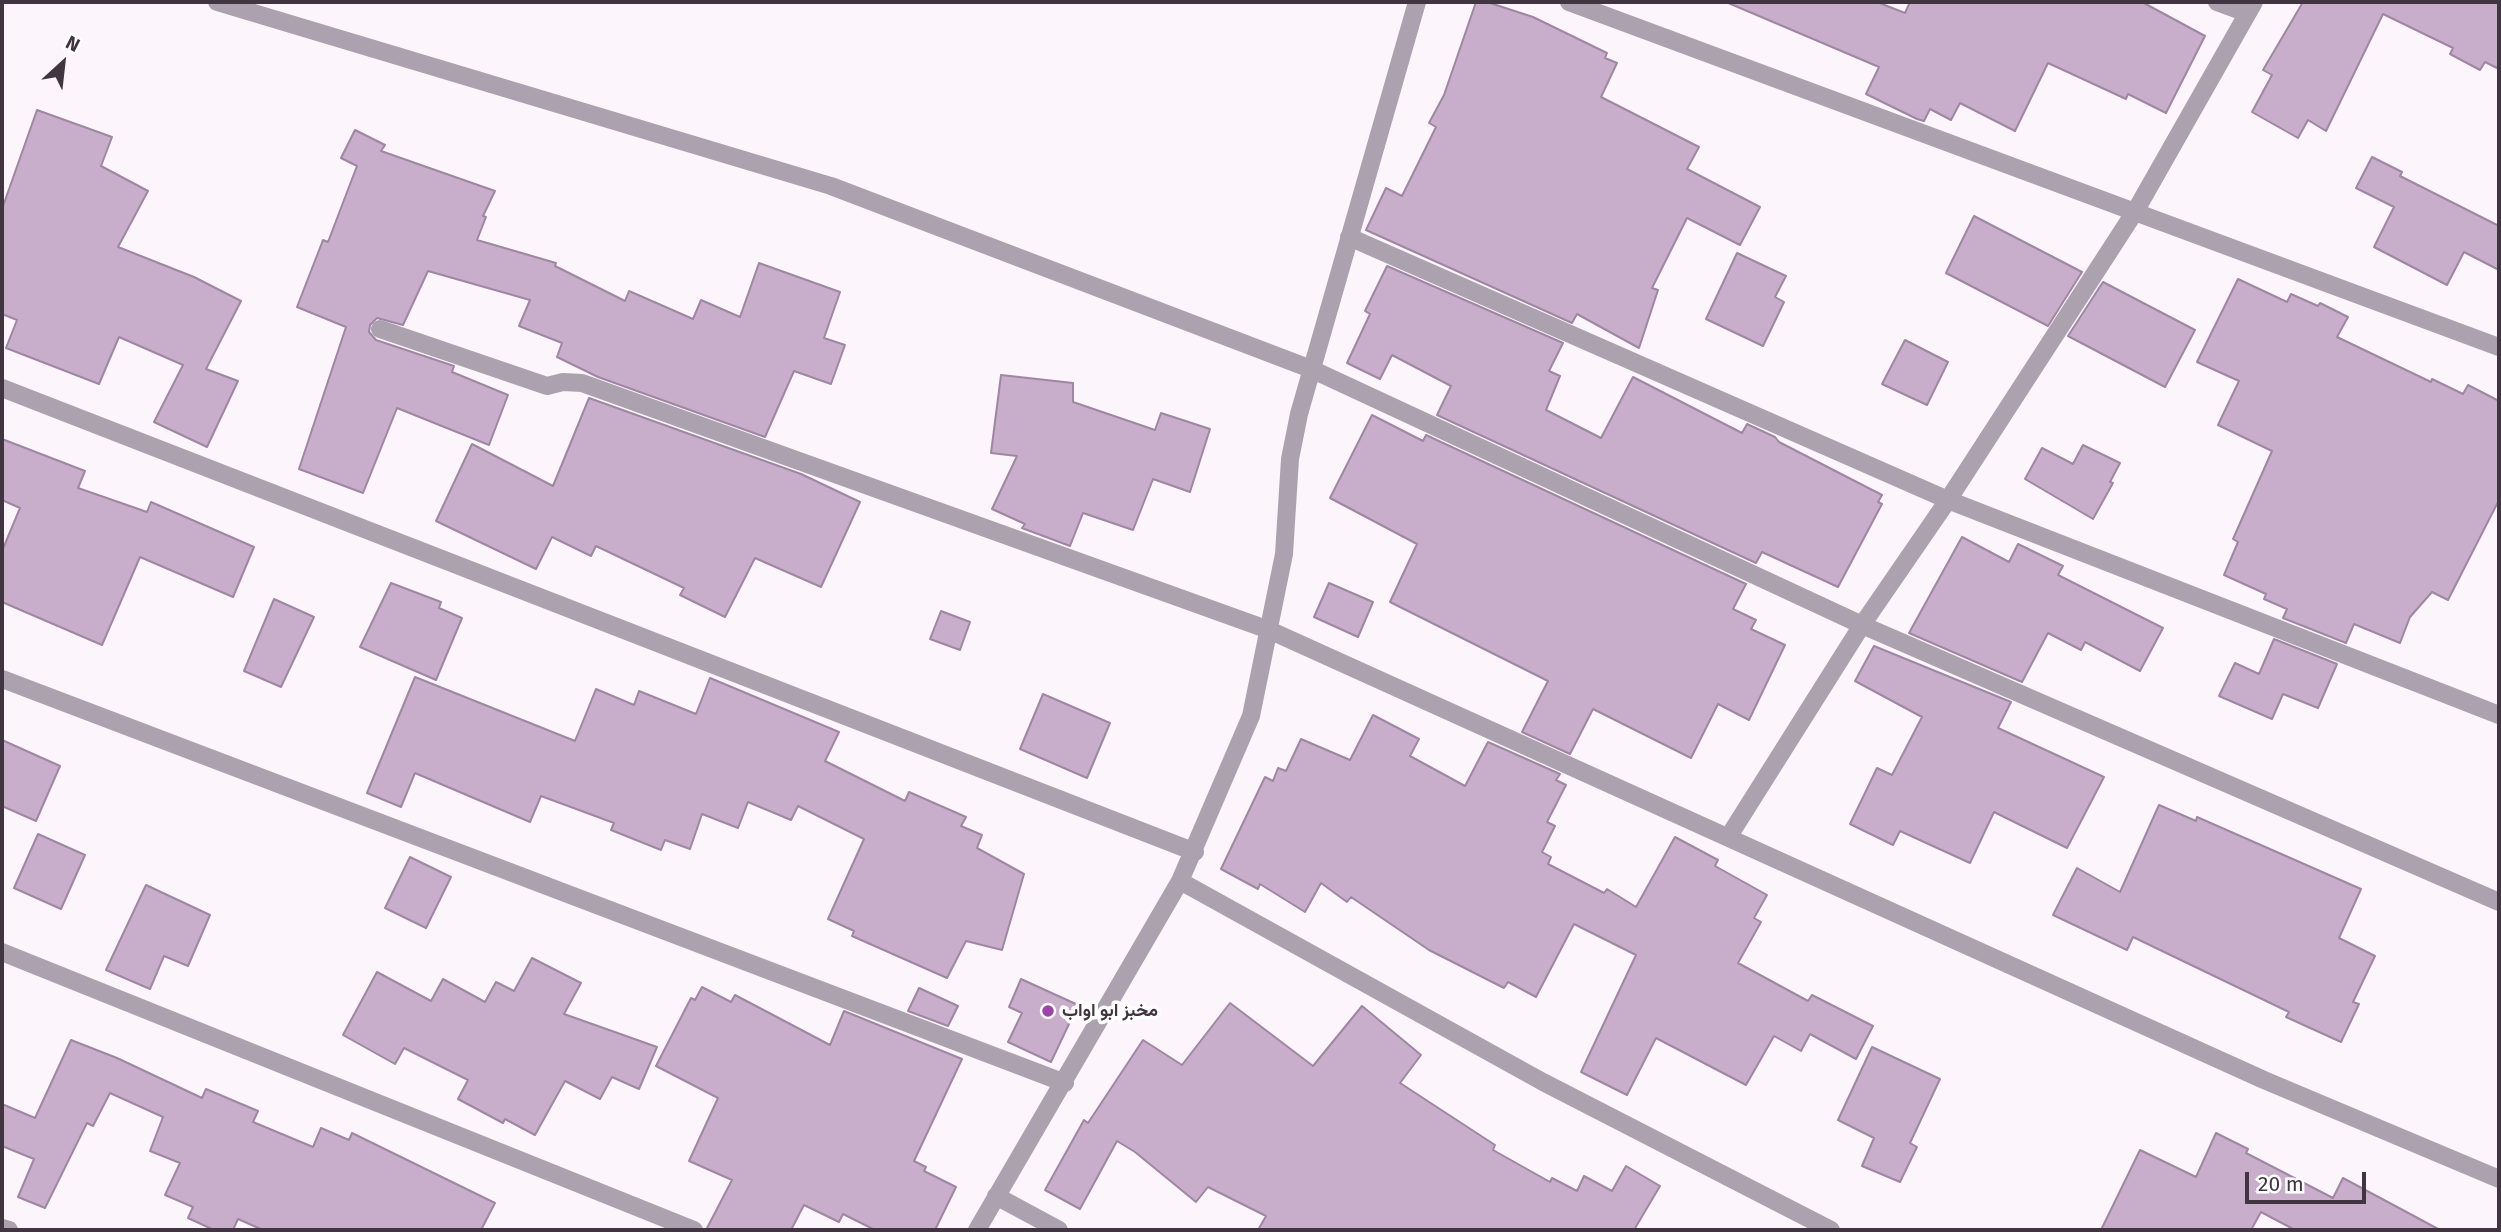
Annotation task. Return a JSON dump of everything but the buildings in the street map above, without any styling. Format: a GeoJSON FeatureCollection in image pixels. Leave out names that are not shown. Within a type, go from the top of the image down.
{"type":"FeatureCollection","features":[{"type":"Feature","properties":{"kind":"street"},"geometry":{"type":"LineString","coordinates":[[217,2],[831,186],[1311,369],[1862,625],[2499,902]]}},
{"type":"Feature","properties":{"kind":"street"},"geometry":{"type":"LineString","coordinates":[[977,1230],[1065,1083],[1180,881],[1195,852],[1251,716],[1284,554],[1290,458],[1311,369],[1417,2]]}},
{"type":"Feature","properties":{"kind":"street"},"geometry":{"type":"LineString","coordinates":[[1569,2],[2136,210],[2499,347]]}},
{"type":"Feature","properties":{"kind":"street"},"geometry":{"type":"LineString","coordinates":[[1729,836],[1862,625],[1948,500],[2136,210],[2251,7],[2217,2]]}},
{"type":"Feature","properties":{"kind":"street"},"geometry":{"type":"LineString","coordinates":[[1349,237],[1948,500],[2499,716]]}},
{"type":"Feature","properties":{"kind":"street"},"geometry":{"type":"LineString","coordinates":[[380,328],[547,386],[563,382],[582,383],[1269,630],[2264,1080],[2499,1180]]}},
{"type":"Feature","properties":{"kind":"street"},"geometry":{"type":"LineString","coordinates":[[2,388],[1195,852]]}},
{"type":"Feature","properties":{"kind":"street"},"geometry":{"type":"LineString","coordinates":[[2,678],[1065,1083]]}},
{"type":"Feature","properties":{"kind":"street"},"geometry":{"type":"LineString","coordinates":[[1180,881],[1543,1082],[1831,1230]]}},
{"type":"Feature","properties":{"kind":"street"},"geometry":{"type":"LineString","coordinates":[[2,952],[694,1230]]}},
{"type":"Feature","properties":{"kind":"street"},"geometry":{"type":"LineString","coordinates":[[996,1196],[1059,1230]]}},
{"type":"Feature","properties":{"kind":"street"},"geometry":{"type":"LineString","coordinates":[[2,1228],[9,1230]]}},
{"type":"Feature","properties":{"kind":"place","name":"مخبز ابو اواب"},"geometry":{"type":"Point","coordinates":[1048,1011]}}]}
